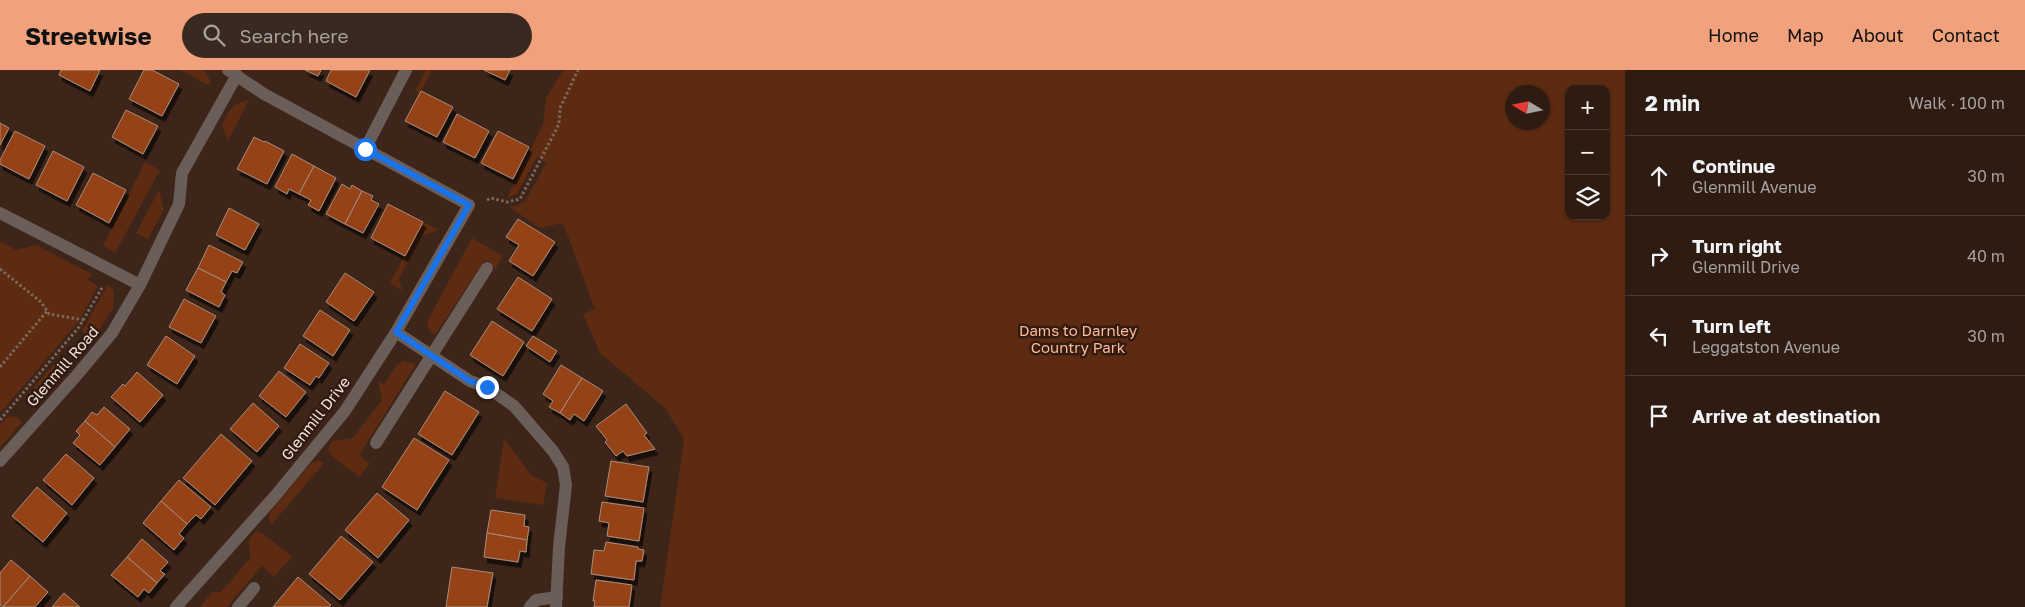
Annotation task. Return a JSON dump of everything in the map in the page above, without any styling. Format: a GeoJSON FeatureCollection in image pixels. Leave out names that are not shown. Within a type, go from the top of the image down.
{"type":"FeatureCollection","features":[{"type":"Feature","properties":{"kind":"street"},"geometry":{"type":"LineString","coordinates":[[365,149],[406,70]]}},
{"type":"Feature","properties":{"kind":"street"},"geometry":{"type":"LineString","coordinates":[[232,73],[264,94],[469,205]]}},
{"type":"Feature","properties":{"kind":"street","name":"Glenmill Road"},"geometry":{"type":"LineString","coordinates":[[0,461],[112,333],[140,285],[179,204],[182,173],[232,73]]}},
{"type":"Feature","properties":{"kind":"street","name":"Glenmill Drive"},"geometry":{"type":"LineString","coordinates":[[176,607],[275,496],[345,411],[396,332],[469,205]]}},
{"type":"Feature","properties":{"kind":"street"},"geometry":{"type":"LineString","coordinates":[[0,212],[140,285]]}},
{"type":"Feature","properties":{"kind":"street"},"geometry":{"type":"LineString","coordinates":[[376,442],[486,268]]}},
{"type":"Feature","properties":{"kind":"street"},"geometry":{"type":"LineString","coordinates":[[396,332],[470,381],[487,387],[514,406],[554,451],[564,467],[566,485],[559,547],[556,602],[536,600],[530,607]]}},
{"type":"Feature","properties":{"kind":"street"},"geometry":{"type":"LineString","coordinates":[[238,607],[254,588]]}},
{"type":"Feature","properties":{"kind":"path"},"geometry":{"type":"LineString","coordinates":[[469,205],[491,198],[508,202],[520,198],[559,124],[560,108],[578,70]]}},
{"type":"Feature","properties":{"kind":"path"},"geometry":{"type":"LineString","coordinates":[[0,269],[40,302],[49,314],[84,320]]}},
{"type":"Feature","properties":{"kind":"path"},"geometry":{"type":"LineString","coordinates":[[0,420],[84,320],[111,270]]}},
{"type":"Feature","properties":{"kind":"path"},"geometry":{"type":"LineString","coordinates":[[0,367],[47,311]]}},
{"type":"Feature","properties":{"kind":"green space"},"geometry":{"type":"Polygon","coordinates":[[[180,70],[204,70],[210,80],[210,86],[180,70]]]}},
{"type":"Feature","properties":{"kind":"green space"},"geometry":{"type":"Polygon","coordinates":[[[426,70],[432,70],[420,93],[415,91],[426,70]]]}},
{"type":"Feature","properties":{"kind":"green space","name":"Dams to Darnley Country Park"},"geometry":{"type":"Polygon","coordinates":[[[563,70],[1625,70],[1625,607],[660,607],[684,439],[665,408],[600,353],[583,314],[595,309],[563,223],[539,228],[509,206],[517,206],[526,200],[546,163],[537,157],[517,194],[507,198],[543,124],[546,98],[563,70]]]}},
{"type":"Feature","properties":{"kind":"green space"},"geometry":{"type":"Polygon","coordinates":[[[249,100],[228,141],[222,125],[224,120],[235,105],[249,100]]]}},
{"type":"Feature","properties":{"kind":"green space"},"geometry":{"type":"Polygon","coordinates":[[[145,162],[160,170],[115,253],[103,246],[145,162]]]}},
{"type":"Feature","properties":{"kind":"green space"},"geometry":{"type":"Polygon","coordinates":[[[159,190],[164,209],[148,239],[136,233],[159,190]]]}},
{"type":"Feature","properties":{"kind":"green space"},"geometry":{"type":"Polygon","coordinates":[[[423,222],[438,229],[435,232],[423,235],[399,278],[402,291],[390,283],[423,222]]]}},
{"type":"Feature","properties":{"kind":"green space"},"geometry":{"type":"Polygon","coordinates":[[[472,238],[503,256],[495,269],[489,261],[484,261],[435,335],[429,330],[427,322],[472,238]]]}},
{"type":"Feature","properties":{"kind":"green space"},"geometry":{"type":"Polygon","coordinates":[[[0,241],[16,250],[36,245],[92,274],[88,280],[98,286],[79,321],[0,413],[0,241]]]}},
{"type":"Feature","properties":{"kind":"green space"},"geometry":{"type":"Polygon","coordinates":[[[108,284],[114,291],[113,308],[98,332],[85,333],[82,331],[108,284]]]}},
{"type":"Feature","properties":{"kind":"green space"},"geometry":{"type":"Polygon","coordinates":[[[404,361],[416,364],[360,454],[364,460],[370,463],[359,477],[331,455],[328,450],[332,441],[353,438],[382,400],[378,381],[384,384],[397,365],[404,361]]]}},
{"type":"Feature","properties":{"kind":"green space"},"geometry":{"type":"Polygon","coordinates":[[[54,364],[58,366],[57,379],[36,404],[28,397],[28,394],[54,364]]]}},
{"type":"Feature","properties":{"kind":"green space"},"geometry":{"type":"Polygon","coordinates":[[[15,416],[22,422],[0,448],[0,425],[7,417],[15,416]]]}},
{"type":"Feature","properties":{"kind":"green space"},"geometry":{"type":"Polygon","coordinates":[[[504,439],[531,475],[547,483],[543,505],[495,498],[504,439]]]}},
{"type":"Feature","properties":{"kind":"green space"},"geometry":{"type":"Polygon","coordinates":[[[319,460],[324,463],[272,524],[269,520],[270,512],[312,462],[319,460]]]}},
{"type":"Feature","properties":{"kind":"green space"},"geometry":{"type":"Polygon","coordinates":[[[256,531],[264,534],[292,557],[274,577],[262,566],[227,607],[200,607],[212,592],[221,592],[250,558],[249,540],[256,531]]]}},
{"type":"Feature","properties":{"kind":"building"},"geometry":{"type":"Polygon","coordinates":[[[61,70],[100,70],[90,91],[59,75],[61,70]]]}},
{"type":"Feature","properties":{"kind":"building"},"geometry":{"type":"Polygon","coordinates":[[[144,70],[152,70],[179,84],[162,116],[129,99],[144,70]]]}},
{"type":"Feature","properties":{"kind":"building"},"geometry":{"type":"Polygon","coordinates":[[[305,70],[321,70],[318,76],[305,70]]]}},
{"type":"Feature","properties":{"kind":"building"},"geometry":{"type":"Polygon","coordinates":[[[331,70],[370,70],[356,97],[326,81],[331,70]]]}},
{"type":"Feature","properties":{"kind":"building"},"geometry":{"type":"Polygon","coordinates":[[[484,70],[510,70],[505,80],[484,70]]]}},
{"type":"Feature","properties":{"kind":"building"},"geometry":{"type":"Polygon","coordinates":[[[421,91],[453,107],[437,137],[405,121],[421,91]]]}},
{"type":"Feature","properties":{"kind":"building"},"geometry":{"type":"Polygon","coordinates":[[[126,110],[158,126],[143,154],[112,137],[126,110]]]}},
{"type":"Feature","properties":{"kind":"building"},"geometry":{"type":"Polygon","coordinates":[[[457,114],[489,131],[475,158],[443,142],[457,114]]]}},
{"type":"Feature","properties":{"kind":"building"},"geometry":{"type":"Polygon","coordinates":[[[0,123],[9,128],[0,145],[0,123]]]}},
{"type":"Feature","properties":{"kind":"building"},"geometry":{"type":"Polygon","coordinates":[[[15,131],[45,146],[29,179],[0,164],[0,160],[15,131]]]}},
{"type":"Feature","properties":{"kind":"building"},"geometry":{"type":"Polygon","coordinates":[[[498,131],[529,147],[513,179],[481,163],[498,131]]]}},
{"type":"Feature","properties":{"kind":"building"},"geometry":{"type":"Polygon","coordinates":[[[254,137],[284,151],[267,184],[237,169],[254,137]]]}},
{"type":"Feature","properties":{"kind":"building"},"geometry":{"type":"Polygon","coordinates":[[[53,151],[84,167],[67,201],[36,185],[53,151]]]}},
{"type":"Feature","properties":{"kind":"building"},"geometry":{"type":"Polygon","coordinates":[[[292,154],[314,166],[299,194],[289,189],[287,194],[275,187],[292,154]]]}},
{"type":"Feature","properties":{"kind":"building"},"geometry":{"type":"Polygon","coordinates":[[[314,166],[336,178],[319,211],[308,205],[311,200],[299,194],[314,166]]]}},
{"type":"Feature","properties":{"kind":"building"},"geometry":{"type":"Polygon","coordinates":[[[93,173],[126,190],[109,223],[76,205],[93,173]]]}},
{"type":"Feature","properties":{"kind":"building"},"geometry":{"type":"Polygon","coordinates":[[[342,184],[350,189],[352,185],[362,191],[345,224],[326,214],[342,184]]]}},
{"type":"Feature","properties":{"kind":"building"},"geometry":{"type":"Polygon","coordinates":[[[362,191],[373,196],[371,200],[379,204],[363,233],[345,224],[362,191]]]}},
{"type":"Feature","properties":{"kind":"building"},"geometry":{"type":"Polygon","coordinates":[[[388,204],[423,222],[405,256],[371,238],[388,204]]]}},
{"type":"Feature","properties":{"kind":"building"},"geometry":{"type":"Polygon","coordinates":[[[229,208],[259,224],[245,250],[216,235],[229,208]]]}},
{"type":"Feature","properties":{"kind":"building"},"geometry":{"type":"Polygon","coordinates":[[[518,219],[555,242],[533,276],[509,261],[519,245],[506,237],[518,219]]]}},
{"type":"Feature","properties":{"kind":"building"},"geometry":{"type":"Polygon","coordinates":[[[209,245],[243,262],[237,273],[232,271],[226,282],[198,268],[209,245]]]}},
{"type":"Feature","properties":{"kind":"building"},"geometry":{"type":"Polygon","coordinates":[[[198,268],[226,282],[221,292],[225,295],[219,307],[186,290],[198,268]]]}},
{"type":"Feature","properties":{"kind":"building"},"geometry":{"type":"Polygon","coordinates":[[[345,273],[374,292],[354,321],[326,302],[345,273]]]}},
{"type":"Feature","properties":{"kind":"building"},"geometry":{"type":"Polygon","coordinates":[[[518,277],[552,299],[532,331],[497,309],[518,277]]]}},
{"type":"Feature","properties":{"kind":"building"},"geometry":{"type":"Polygon","coordinates":[[[184,299],[216,316],[201,343],[169,327],[184,299]]]}},
{"type":"Feature","properties":{"kind":"building"},"geometry":{"type":"Polygon","coordinates":[[[320,310],[350,330],[333,356],[303,336],[320,310]]]}},
{"type":"Feature","properties":{"kind":"building"},"geometry":{"type":"Polygon","coordinates":[[[492,321],[524,342],[503,376],[470,355],[492,321]]]}},
{"type":"Feature","properties":{"kind":"building"},"geometry":{"type":"Polygon","coordinates":[[[166,336],[195,356],[177,384],[147,365],[166,336]]]}},
{"type":"Feature","properties":{"kind":"building"},"geometry":{"type":"Polygon","coordinates":[[[533,336],[557,351],[550,362],[526,346],[533,336]]]}},
{"type":"Feature","properties":{"kind":"building"},"geometry":{"type":"Polygon","coordinates":[[[300,344],[329,363],[319,378],[316,376],[310,385],[284,368],[300,344]]]}},
{"type":"Feature","properties":{"kind":"building"},"geometry":{"type":"Polygon","coordinates":[[[561,365],[582,378],[560,413],[549,407],[553,401],[543,394],[561,365]]]}},
{"type":"Feature","properties":{"kind":"building"},"geometry":{"type":"Polygon","coordinates":[[[279,371],[306,392],[286,417],[259,396],[279,371]]]}},
{"type":"Feature","properties":{"kind":"building"},"geometry":{"type":"Polygon","coordinates":[[[137,372],[163,395],[140,422],[111,397],[123,384],[125,386],[137,372]]]}},
{"type":"Feature","properties":{"kind":"building"},"geometry":{"type":"Polygon","coordinates":[[[582,378],[603,391],[584,421],[574,414],[570,420],[560,413],[582,378]]]}},
{"type":"Feature","properties":{"kind":"building"},"geometry":{"type":"Polygon","coordinates":[[[445,391],[479,412],[452,455],[418,434],[445,391]]]}},
{"type":"Feature","properties":{"kind":"building"},"geometry":{"type":"Polygon","coordinates":[[[253,403],[279,426],[257,452],[230,429],[253,403]]]}},
{"type":"Feature","properties":{"kind":"building"},"geometry":{"type":"Polygon","coordinates":[[[626,404],[647,433],[644,435],[655,449],[627,456],[623,451],[616,456],[605,442],[607,440],[596,426],[626,404]]]}},
{"type":"Feature","properties":{"kind":"building"},"geometry":{"type":"Polygon","coordinates":[[[104,407],[130,429],[115,447],[85,421],[92,412],[97,415],[104,407]]]}},
{"type":"Feature","properties":{"kind":"building"},"geometry":{"type":"Polygon","coordinates":[[[85,421],[115,447],[100,465],[73,443],[80,435],[76,431],[85,421]]]}},
{"type":"Feature","properties":{"kind":"building"},"geometry":{"type":"Polygon","coordinates":[[[221,434],[252,461],[215,505],[183,478],[221,434]]]}},
{"type":"Feature","properties":{"kind":"building"},"geometry":{"type":"Polygon","coordinates":[[[414,438],[449,460],[417,510],[382,487],[414,438]]]}},
{"type":"Feature","properties":{"kind":"building"},"geometry":{"type":"Polygon","coordinates":[[[66,454],[94,478],[72,505],[43,480],[66,454]]]}},
{"type":"Feature","properties":{"kind":"building"},"geometry":{"type":"Polygon","coordinates":[[[611,461],[649,467],[643,502],[605,496],[611,461]]]}},
{"type":"Feature","properties":{"kind":"building"},"geometry":{"type":"Polygon","coordinates":[[[179,480],[211,507],[201,519],[196,515],[187,524],[161,501],[179,480]]]}},
{"type":"Feature","properties":{"kind":"building"},"geometry":{"type":"Polygon","coordinates":[[[37,487],[67,513],[43,542],[12,516],[37,487]]]}},
{"type":"Feature","properties":{"kind":"building"},"geometry":{"type":"Polygon","coordinates":[[[377,493],[409,520],[378,558],[345,530],[377,493]]]}},
{"type":"Feature","properties":{"kind":"building"},"geometry":{"type":"Polygon","coordinates":[[[161,501],[187,524],[179,534],[184,538],[174,550],[143,523],[161,501]]]}},
{"type":"Feature","properties":{"kind":"building"},"geometry":{"type":"Polygon","coordinates":[[[602,502],[644,508],[639,541],[607,536],[609,523],[599,521],[602,502]]]}},
{"type":"Feature","properties":{"kind":"building"},"geometry":{"type":"Polygon","coordinates":[[[491,510],[525,515],[524,526],[529,527],[527,540],[487,533],[491,510]]]}},
{"type":"Feature","properties":{"kind":"building"},"geometry":{"type":"Polygon","coordinates":[[[487,533],[527,540],[526,552],[520,551],[518,562],[484,557],[487,533]]]}},
{"type":"Feature","properties":{"kind":"building"},"geometry":{"type":"Polygon","coordinates":[[[341,536],[373,562],[340,600],[309,574],[341,536]]]}},
{"type":"Feature","properties":{"kind":"building"},"geometry":{"type":"Polygon","coordinates":[[[142,539],[168,562],[160,571],[165,574],[157,583],[127,557],[142,539]]]}},
{"type":"Feature","properties":{"kind":"building"},"geometry":{"type":"Polygon","coordinates":[[[606,542],[638,547],[638,549],[644,550],[642,561],[636,561],[634,580],[591,574],[594,550],[604,551],[606,542]]]}},
{"type":"Feature","properties":{"kind":"building"},"geometry":{"type":"Polygon","coordinates":[[[127,557],[157,583],[149,593],[144,589],[138,597],[111,575],[127,557]]]}},
{"type":"Feature","properties":{"kind":"building"},"geometry":{"type":"Polygon","coordinates":[[[11,560],[30,576],[3,607],[0,605],[0,573],[11,560]]]}},
{"type":"Feature","properties":{"kind":"building"},"geometry":{"type":"Polygon","coordinates":[[[452,567],[493,573],[487,607],[446,607],[452,567]]]}},
{"type":"Feature","properties":{"kind":"building"},"geometry":{"type":"Polygon","coordinates":[[[30,576],[48,592],[35,607],[3,607],[30,576]]]}},
{"type":"Feature","properties":{"kind":"building"},"geometry":{"type":"Polygon","coordinates":[[[298,577],[331,605],[329,607],[273,607],[298,577]]]}},
{"type":"Feature","properties":{"kind":"building"},"geometry":{"type":"Polygon","coordinates":[[[596,580],[632,585],[629,607],[594,607],[596,580]]]}},
{"type":"Feature","properties":{"kind":"building"},"geometry":{"type":"Polygon","coordinates":[[[64,593],[80,607],[52,607],[64,593]]]}},
{"type":"Feature","properties":{"kind":"route"},"geometry":{"type":"LineString","coordinates":[[365,149],[469,205],[396,332],[470,381],[487,387]]}}]}
